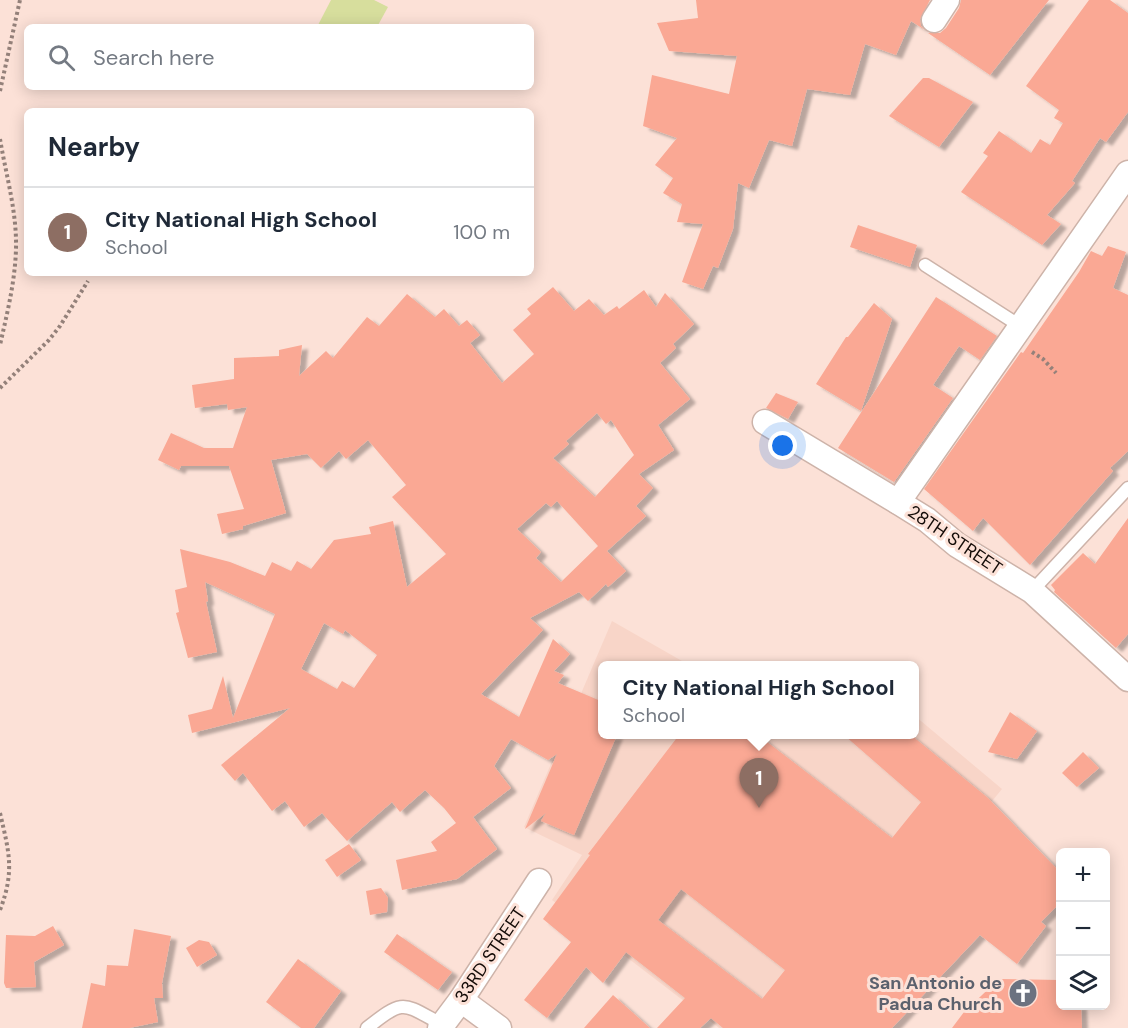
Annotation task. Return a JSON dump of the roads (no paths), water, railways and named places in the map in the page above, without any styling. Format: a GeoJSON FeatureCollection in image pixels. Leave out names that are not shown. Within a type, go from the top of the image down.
{"type":"FeatureCollection","features":[{"type":"Feature","properties":{"kind":"street"},"geometry":{"type":"LineString","coordinates":[[898,502],[1128,173]]}},
{"type":"Feature","properties":{"kind":"street","name":"28TH STREET"},"geometry":{"type":"LineString","coordinates":[[765,422],[927,520],[957,545],[1032,591],[1128,679]]}},
{"type":"Feature","properties":{"kind":"street","name":"33RD STREET"},"geometry":{"type":"LineString","coordinates":[[442,1027],[539,882]]}},
{"type":"Feature","properties":{"kind":"street"},"geometry":{"type":"LineString","coordinates":[[461,1000],[500,1028]]}},
{"type":"Feature","properties":{"kind":"lane"},"geometry":{"type":"LineString","coordinates":[[926,266],[1016,332]]}},
{"type":"Feature","properties":{"kind":"lane"},"geometry":{"type":"LineString","coordinates":[[1032,591],[1128,488]]}},
{"type":"Feature","properties":{"kind":"lane"},"geometry":{"type":"LineString","coordinates":[[367,1028],[390,1009],[408,1006],[442,1027]]}},
{"type":"Feature","properties":{"kind":"place","name":"City National High School"},"geometry":{"type":"Point","coordinates":[759,808]}},
{"type":"Feature","properties":{"kind":"place","name":"San Antonio de Padua Church"},"geometry":{"type":"Point","coordinates":[1023,993]}}]}
